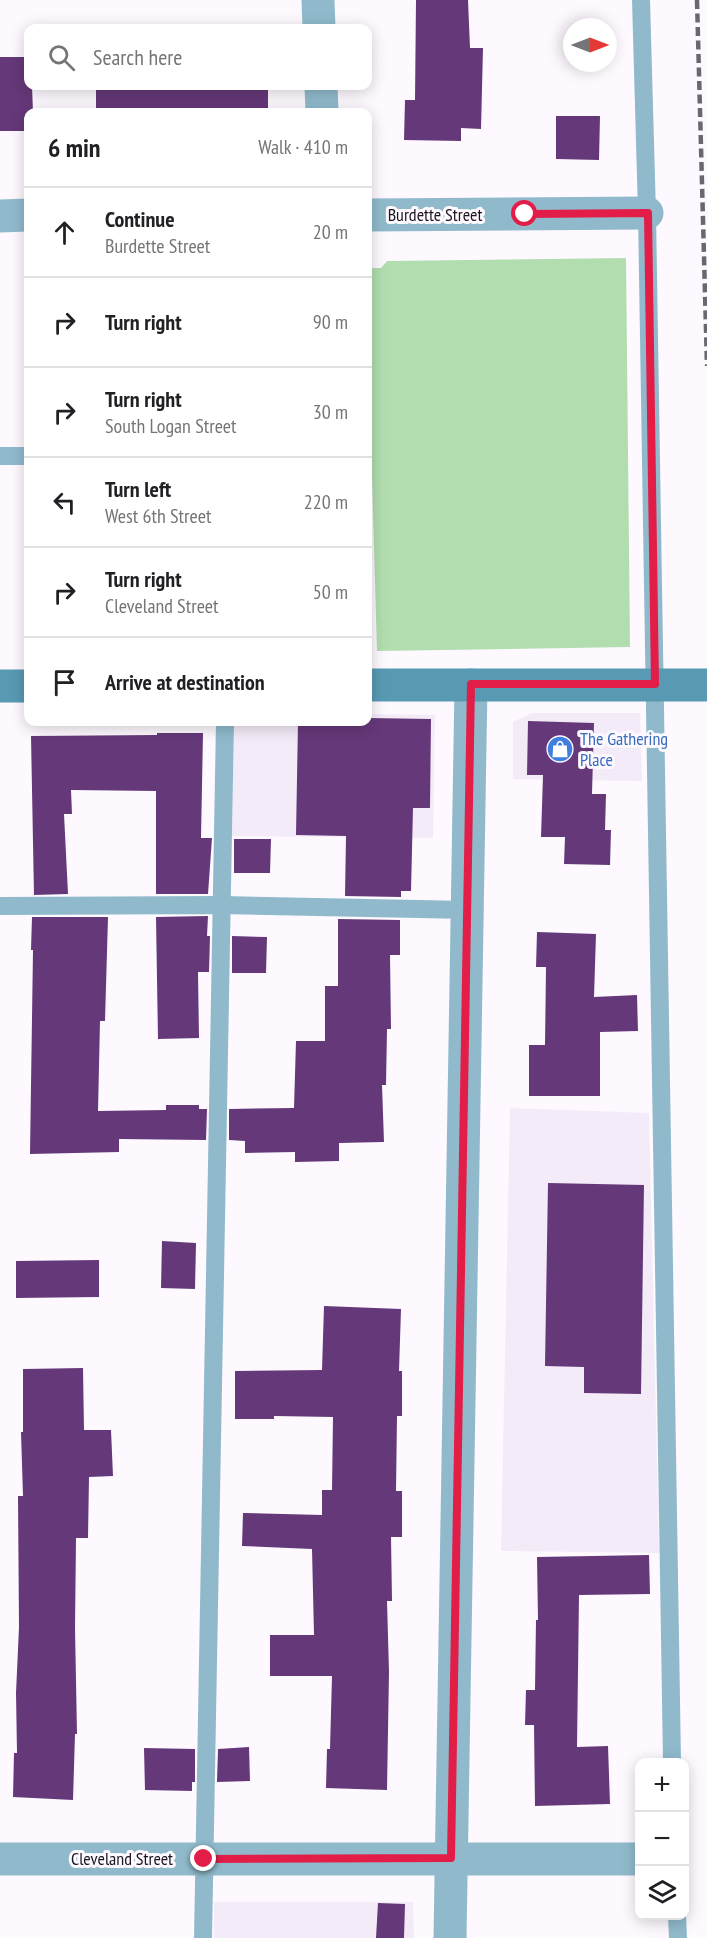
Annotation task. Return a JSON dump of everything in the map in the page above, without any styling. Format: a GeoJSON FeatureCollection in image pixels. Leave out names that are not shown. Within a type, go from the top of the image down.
{"type":"FeatureCollection","features":[{"type":"Feature","properties":{"kind":"street"},"geometry":{"type":"LineString","coordinates":[[318,0],[319,24]]}},
{"type":"Feature","properties":{"kind":"street"},"geometry":{"type":"LineString","coordinates":[[321,90],[321,108]]}},
{"type":"Feature","properties":{"kind":"street","name":"Burdette Street"},"geometry":{"type":"LineString","coordinates":[[372,214],[648,213]]}},
{"type":"Feature","properties":{"kind":"street"},"geometry":{"type":"LineString","coordinates":[[0,216],[24,215]]}},
{"type":"Feature","properties":{"kind":"street"},"geometry":{"type":"LineString","coordinates":[[372,684],[707,684]]}},
{"type":"Feature","properties":{"kind":"street"},"geometry":{"type":"LineString","coordinates":[[450,1938],[471,684]]}},
{"type":"Feature","properties":{"kind":"street"},"geometry":{"type":"LineString","coordinates":[[0,686],[24,686]]}},
{"type":"Feature","properties":{"kind":"street","name":"Cleveland Street"},"geometry":{"type":"LineString","coordinates":[[0,1859],[635,1859]]}},
{"type":"Feature","properties":{"kind":"lane"},"geometry":{"type":"LineString","coordinates":[[641,0],[648,213],[672,1758]]}},
{"type":"Feature","properties":{"kind":"lane"},"geometry":{"type":"LineString","coordinates":[[0,456],[24,456]]}},
{"type":"Feature","properties":{"kind":"lane"},"geometry":{"type":"LineString","coordinates":[[202,1938],[225,726]]}},
{"type":"Feature","properties":{"kind":"lane"},"geometry":{"type":"LineString","coordinates":[[0,906],[220,905],[468,910]]}},
{"type":"Feature","properties":{"kind":"lane"},"geometry":{"type":"LineString","coordinates":[[677,1920],[678,1938]]}},
{"type":"Feature","properties":{"kind":"shaded area"},"geometry":{"type":"Polygon","coordinates":[[[532,713],[640,713],[642,781],[513,779],[513,722],[532,713]]]}},
{"type":"Feature","properties":{"kind":"shaded area"},"geometry":{"type":"Polygon","coordinates":[[[372,714],[435,715],[433,838],[232,836],[234,726],[372,726],[372,714]]]}},
{"type":"Feature","properties":{"kind":"shaded area"},"geometry":{"type":"Polygon","coordinates":[[[510,1108],[649,1113],[659,1553],[501,1551],[510,1108]]]}},
{"type":"Feature","properties":{"kind":"shaded area"},"geometry":{"type":"Polygon","coordinates":[[[214,1902],[413,1902],[414,1938],[214,1938],[214,1902]]]}},
{"type":"Feature","properties":{"kind":"green space"},"geometry":{"type":"Polygon","coordinates":[[[626,258],[630,647],[377,651],[372,477],[372,268],[381,268],[387,261],[626,258]]]}},
{"type":"Feature","properties":{"kind":"building"},"geometry":{"type":"Polygon","coordinates":[[[416,0],[468,0],[470,48],[483,48],[481,129],[461,128],[461,141],[404,140],[405,100],[415,100],[416,0]]]}},
{"type":"Feature","properties":{"kind":"building"},"geometry":{"type":"Polygon","coordinates":[[[0,57],[24,57],[24,90],[32,90],[33,108],[24,108],[24,131],[0,131],[0,57]]]}},
{"type":"Feature","properties":{"kind":"building"},"geometry":{"type":"Polygon","coordinates":[[[96,90],[268,90],[268,108],[96,108],[96,90]]]}},
{"type":"Feature","properties":{"kind":"building"},"geometry":{"type":"Polygon","coordinates":[[[556,116],[600,116],[599,160],[556,159],[556,116]]]}},
{"type":"Feature","properties":{"kind":"building"},"geometry":{"type":"Polygon","coordinates":[[[372,718],[431,719],[430,808],[413,808],[411,891],[401,891],[401,897],[345,896],[346,836],[296,835],[298,726],[372,726],[372,718]]]}},
{"type":"Feature","properties":{"kind":"building"},"geometry":{"type":"Polygon","coordinates":[[[528,721],[594,723],[592,794],[606,794],[605,830],[611,830],[610,865],[564,864],[565,837],[541,837],[543,775],[527,775],[528,721]]]}},
{"type":"Feature","properties":{"kind":"building"},"geometry":{"type":"Polygon","coordinates":[[[157,733],[203,733],[201,838],[212,838],[208,894],[156,894],[156,791],[71,790],[72,814],[64,814],[68,894],[34,895],[31,736],[157,735],[157,733]]]}},
{"type":"Feature","properties":{"kind":"building"},"geometry":{"type":"Polygon","coordinates":[[[234,839],[271,839],[270,873],[234,873],[234,839]]]}},
{"type":"Feature","properties":{"kind":"building"},"geometry":{"type":"Polygon","coordinates":[[[208,916],[209,972],[198,972],[199,1038],[158,1039],[156,917],[208,916]]]}},
{"type":"Feature","properties":{"kind":"building"},"geometry":{"type":"Polygon","coordinates":[[[32,917],[108,917],[105,1021],[100,1021],[98,1111],[166,1110],[166,1105],[199,1105],[199,1109],[207,1109],[206,1140],[119,1139],[119,1152],[30,1154],[32,917]]]}},
{"type":"Feature","properties":{"kind":"building"},"geometry":{"type":"Polygon","coordinates":[[[338,919],[400,920],[400,955],[390,955],[391,1029],[387,1029],[386,1085],[382,1085],[384,1142],[339,1143],[339,1161],[295,1162],[295,1152],[245,1153],[245,1141],[229,1140],[229,1109],[294,1108],[296,1041],[325,1041],[325,986],[338,986],[338,919]]]}},
{"type":"Feature","properties":{"kind":"building"},"geometry":{"type":"Polygon","coordinates":[[[537,932],[596,934],[594,997],[637,995],[638,1031],[600,1032],[600,1096],[529,1096],[529,1045],[545,1045],[546,967],[536,967],[537,932]]]}},
{"type":"Feature","properties":{"kind":"building"},"geometry":{"type":"Polygon","coordinates":[[[232,936],[267,937],[266,973],[232,973],[232,936]]]}},
{"type":"Feature","properties":{"kind":"building"},"geometry":{"type":"Polygon","coordinates":[[[548,1183],[644,1185],[641,1394],[584,1393],[584,1367],[545,1366],[548,1183]]]}},
{"type":"Feature","properties":{"kind":"building"},"geometry":{"type":"Polygon","coordinates":[[[162,1241],[196,1243],[195,1289],[161,1288],[162,1241]]]}},
{"type":"Feature","properties":{"kind":"building"},"geometry":{"type":"Polygon","coordinates":[[[99,1260],[99,1297],[16,1298],[16,1261],[99,1260]]]}},
{"type":"Feature","properties":{"kind":"building"},"geometry":{"type":"Polygon","coordinates":[[[324,1306],[401,1309],[399,1371],[402,1371],[402,1416],[397,1416],[396,1491],[402,1491],[402,1537],[391,1537],[392,1601],[387,1601],[389,1672],[387,1790],[326,1788],[327,1749],[330,1749],[332,1676],[270,1676],[270,1635],[314,1635],[312,1549],[242,1546],[243,1513],[322,1515],[322,1490],[332,1490],[333,1417],[274,1416],[274,1419],[235,1419],[235,1371],[322,1370],[324,1306]]]}},
{"type":"Feature","properties":{"kind":"building"},"geometry":{"type":"Polygon","coordinates":[[[83,1368],[84,1430],[111,1430],[113,1476],[89,1477],[88,1538],[76,1538],[77,1734],[75,1734],[73,1800],[13,1797],[14,1753],[17,1753],[18,1496],[23,1496],[21,1432],[23,1432],[23,1369],[83,1368]]]}},
{"type":"Feature","properties":{"kind":"building"},"geometry":{"type":"Polygon","coordinates":[[[649,1555],[650,1594],[579,1595],[577,1747],[608,1746],[610,1804],[535,1806],[534,1725],[525,1725],[526,1690],[535,1690],[536,1620],[538,1620],[537,1557],[649,1555]]]}},
{"type":"Feature","properties":{"kind":"building"},"geometry":{"type":"Polygon","coordinates":[[[249,1747],[250,1781],[217,1782],[218,1749],[249,1747]]]}},
{"type":"Feature","properties":{"kind":"building"},"geometry":{"type":"Polygon","coordinates":[[[144,1748],[195,1749],[195,1782],[192,1782],[192,1791],[145,1790],[144,1748]]]}},
{"type":"Feature","properties":{"kind":"building"},"geometry":{"type":"Polygon","coordinates":[[[378,1903],[405,1904],[404,1938],[376,1938],[378,1903]]]}},
{"type":"Feature","properties":{"kind":"railway"},"geometry":{"type":"LineString","coordinates":[[697,0],[707,366]]}},
{"type":"Feature","properties":{"kind":"place","name":"The Gathering Place"},"geometry":{"type":"Point","coordinates":[560,749]}},
{"type":"Feature","properties":{"kind":"route"},"geometry":{"type":"LineString","coordinates":[[204,1859],[451,1858],[471,684],[655,684],[648,213],[525,214]]}}]}
